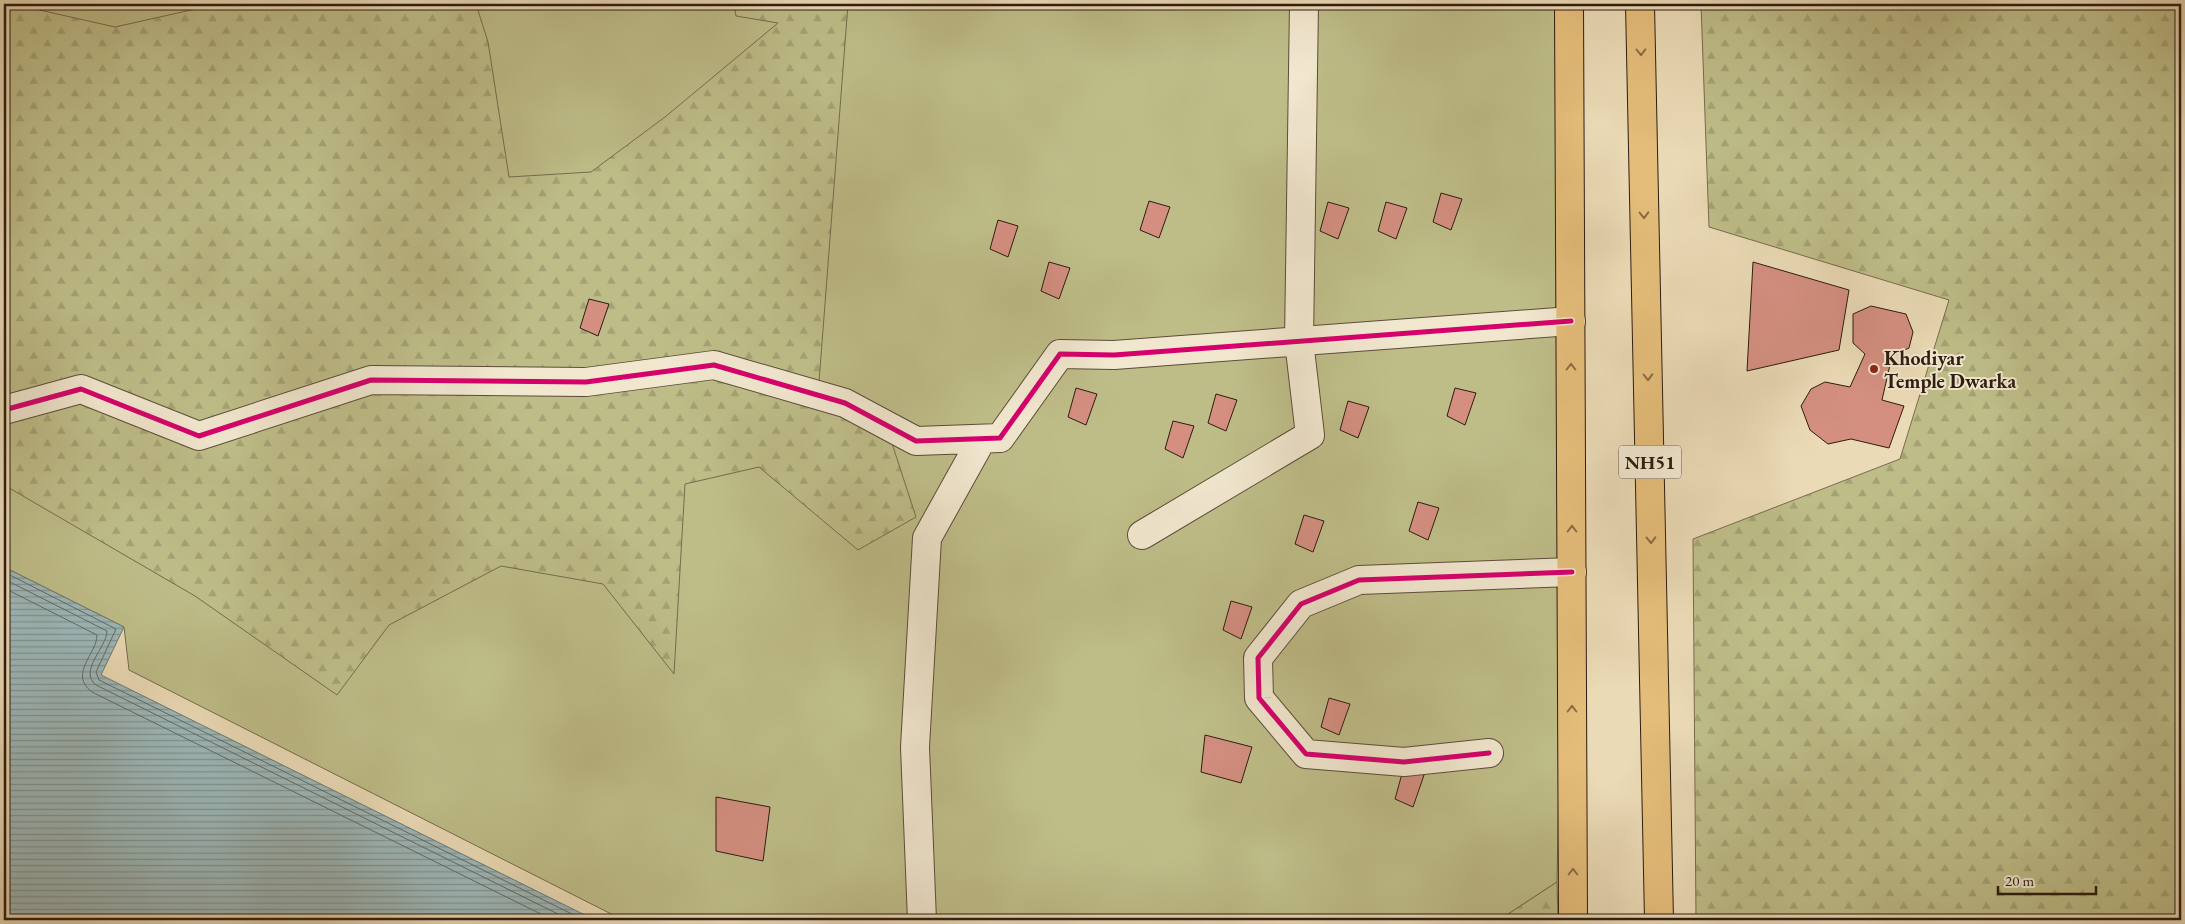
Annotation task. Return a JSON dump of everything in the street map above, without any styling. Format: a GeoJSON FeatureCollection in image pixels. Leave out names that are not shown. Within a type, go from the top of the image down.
{"type":"FeatureCollection","features":[{"type":"Feature","properties":{"kind":"highway"},"geometry":{"type":"LineString","coordinates":[[1569,4],[1573,920]]}},
{"type":"Feature","properties":{"kind":"highway","name":"NH51"},"geometry":{"type":"LineString","coordinates":[[1640,4],[1659,920]]}},
{"type":"Feature","properties":{"kind":"street"},"geometry":{"type":"LineString","coordinates":[[1142,535],[1310,436],[1299,341],[1304,4]]}},
{"type":"Feature","properties":{"kind":"street"},"geometry":{"type":"LineString","coordinates":[[4,410],[81,389],[199,436],[371,380],[586,382],[714,365],[845,403],[916,441],[1000,438],[1060,354],[1114,355],[1570,321]]}},
{"type":"Feature","properties":{"kind":"street"},"geometry":{"type":"LineString","coordinates":[[922,920],[914,747],[928,538],[982,439]]}},
{"type":"Feature","properties":{"kind":"street"},"geometry":{"type":"LineString","coordinates":[[1489,752],[1404,762],[1306,754],[1259,698],[1258,658],[1301,604],[1359,580],[1572,572]]}},
{"type":"Feature","properties":{"kind":"green space"},"geometry":{"type":"Polygon","coordinates":[[[4,4],[1570,4],[1570,163],[1557,882],[1499,920],[623,920],[129,670],[124,627],[4,567],[4,4]]]}},
{"type":"Feature","properties":{"kind":"green space"},"geometry":{"type":"Polygon","coordinates":[[[4,4],[13,4],[115,27],[218,4],[476,4],[488,42],[509,177],[591,172],[665,117],[778,23],[736,16],[734,4],[848,4],[818,395],[886,425],[916,517],[858,550],[759,467],[685,484],[674,674],[603,584],[501,566],[389,625],[337,695],[195,596],[4,485],[4,4]]]}},
{"type":"Feature","properties":{"kind":"green space"},"geometry":{"type":"Polygon","coordinates":[[[1701,4],[2181,4],[2181,920],[1696,920],[1693,539],[1900,459],[1949,300],[1709,227],[1701,4]]]}},
{"type":"Feature","properties":{"kind":"green space"},"geometry":{"type":"Polygon","coordinates":[[[1557,882],[1558,920],[1499,920],[1557,882]]]}},
{"type":"Feature","properties":{"kind":"water"},"geometry":{"type":"Polygon","coordinates":[[[4,567],[124,627],[101,675],[595,920],[4,920],[4,567]]]}},
{"type":"Feature","properties":{"kind":"building"},"geometry":{"type":"Polygon","coordinates":[[[1441,193],[1462,199],[1451,230],[1433,222],[1441,193]]]}},
{"type":"Feature","properties":{"kind":"building"},"geometry":{"type":"Polygon","coordinates":[[[1149,201],[1170,207],[1159,238],[1140,230],[1149,201]]]}},
{"type":"Feature","properties":{"kind":"building"},"geometry":{"type":"Polygon","coordinates":[[[1328,202],[1349,208],[1338,239],[1320,231],[1328,202]]]}},
{"type":"Feature","properties":{"kind":"building"},"geometry":{"type":"Polygon","coordinates":[[[1386,202],[1407,208],[1396,239],[1378,231],[1386,202]]]}},
{"type":"Feature","properties":{"kind":"building"},"geometry":{"type":"Polygon","coordinates":[[[998,220],[1018,226],[1008,257],[990,249],[998,220]]]}},
{"type":"Feature","properties":{"kind":"building"},"geometry":{"type":"Polygon","coordinates":[[[1049,262],[1070,268],[1059,299],[1041,291],[1049,262]]]}},
{"type":"Feature","properties":{"kind":"building","name":"Khodiyar Temple Dwarka"},"geometry":{"type":"Polygon","coordinates":[[[1753,262],[1849,290],[1839,350],[1747,371],[1753,262]]]}},
{"type":"Feature","properties":{"kind":"building"},"geometry":{"type":"Polygon","coordinates":[[[589,299],[609,304],[598,336],[580,328],[589,299]]]}},
{"type":"Feature","properties":{"kind":"building","name":"Khodiyar Temple Dwarka"},"geometry":{"type":"Polygon","coordinates":[[[1871,306],[1906,314],[1913,332],[1909,348],[1892,356],[1882,400],[1904,406],[1889,448],[1851,439],[1828,444],[1810,430],[1801,406],[1811,389],[1825,382],[1850,387],[1865,354],[1853,343],[1853,314],[1871,306]]]}},
{"type":"Feature","properties":{"kind":"building"},"geometry":{"type":"Polygon","coordinates":[[[1076,388],[1097,394],[1086,425],[1068,417],[1076,388]]]}},
{"type":"Feature","properties":{"kind":"building"},"geometry":{"type":"Polygon","coordinates":[[[1455,388],[1476,393],[1465,425],[1447,416],[1455,388]]]}},
{"type":"Feature","properties":{"kind":"building"},"geometry":{"type":"Polygon","coordinates":[[[1216,394],[1237,400],[1226,431],[1208,423],[1216,394]]]}},
{"type":"Feature","properties":{"kind":"building"},"geometry":{"type":"Polygon","coordinates":[[[1348,401],[1369,407],[1358,438],[1340,430],[1348,401]]]}},
{"type":"Feature","properties":{"kind":"building"},"geometry":{"type":"Polygon","coordinates":[[[1173,421],[1194,426],[1183,458],[1165,449],[1173,421]]]}},
{"type":"Feature","properties":{"kind":"building"},"geometry":{"type":"Polygon","coordinates":[[[1418,502],[1439,508],[1428,540],[1409,531],[1418,502]]]}},
{"type":"Feature","properties":{"kind":"building"},"geometry":{"type":"Polygon","coordinates":[[[1304,515],[1324,521],[1313,552],[1295,544],[1304,515]]]}},
{"type":"Feature","properties":{"kind":"building"},"geometry":{"type":"Polygon","coordinates":[[[1231,601],[1252,607],[1241,639],[1223,630],[1231,601]]]}},
{"type":"Feature","properties":{"kind":"building"},"geometry":{"type":"Polygon","coordinates":[[[1329,698],[1350,704],[1339,735],[1321,727],[1329,698]]]}},
{"type":"Feature","properties":{"kind":"building"},"geometry":{"type":"Polygon","coordinates":[[[1205,735],[1252,747],[1241,783],[1201,772],[1205,735]]]}},
{"type":"Feature","properties":{"kind":"building"},"geometry":{"type":"Polygon","coordinates":[[[1403,770],[1424,775],[1413,807],[1395,799],[1403,770]]]}},
{"type":"Feature","properties":{"kind":"building"},"geometry":{"type":"Polygon","coordinates":[[[716,797],[770,807],[763,861],[716,851],[716,797]]]}},
{"type":"Feature","properties":{"kind":"cycle path"},"geometry":{"type":"LineString","coordinates":[[4,410],[81,389],[199,436],[371,380],[586,382],[714,365],[845,403],[916,441],[1000,438],[1060,354],[1114,355],[1571,321]]}},
{"type":"Feature","properties":{"kind":"cycle path"},"geometry":{"type":"LineString","coordinates":[[1489,753],[1404,762],[1306,754],[1259,698],[1258,658],[1301,604],[1359,580],[1572,572]]}},
{"type":"Feature","properties":{"kind":"place","name":"Khodiyar Temple Dwarka"},"geometry":{"type":"Point","coordinates":[1874,369]}}]}
